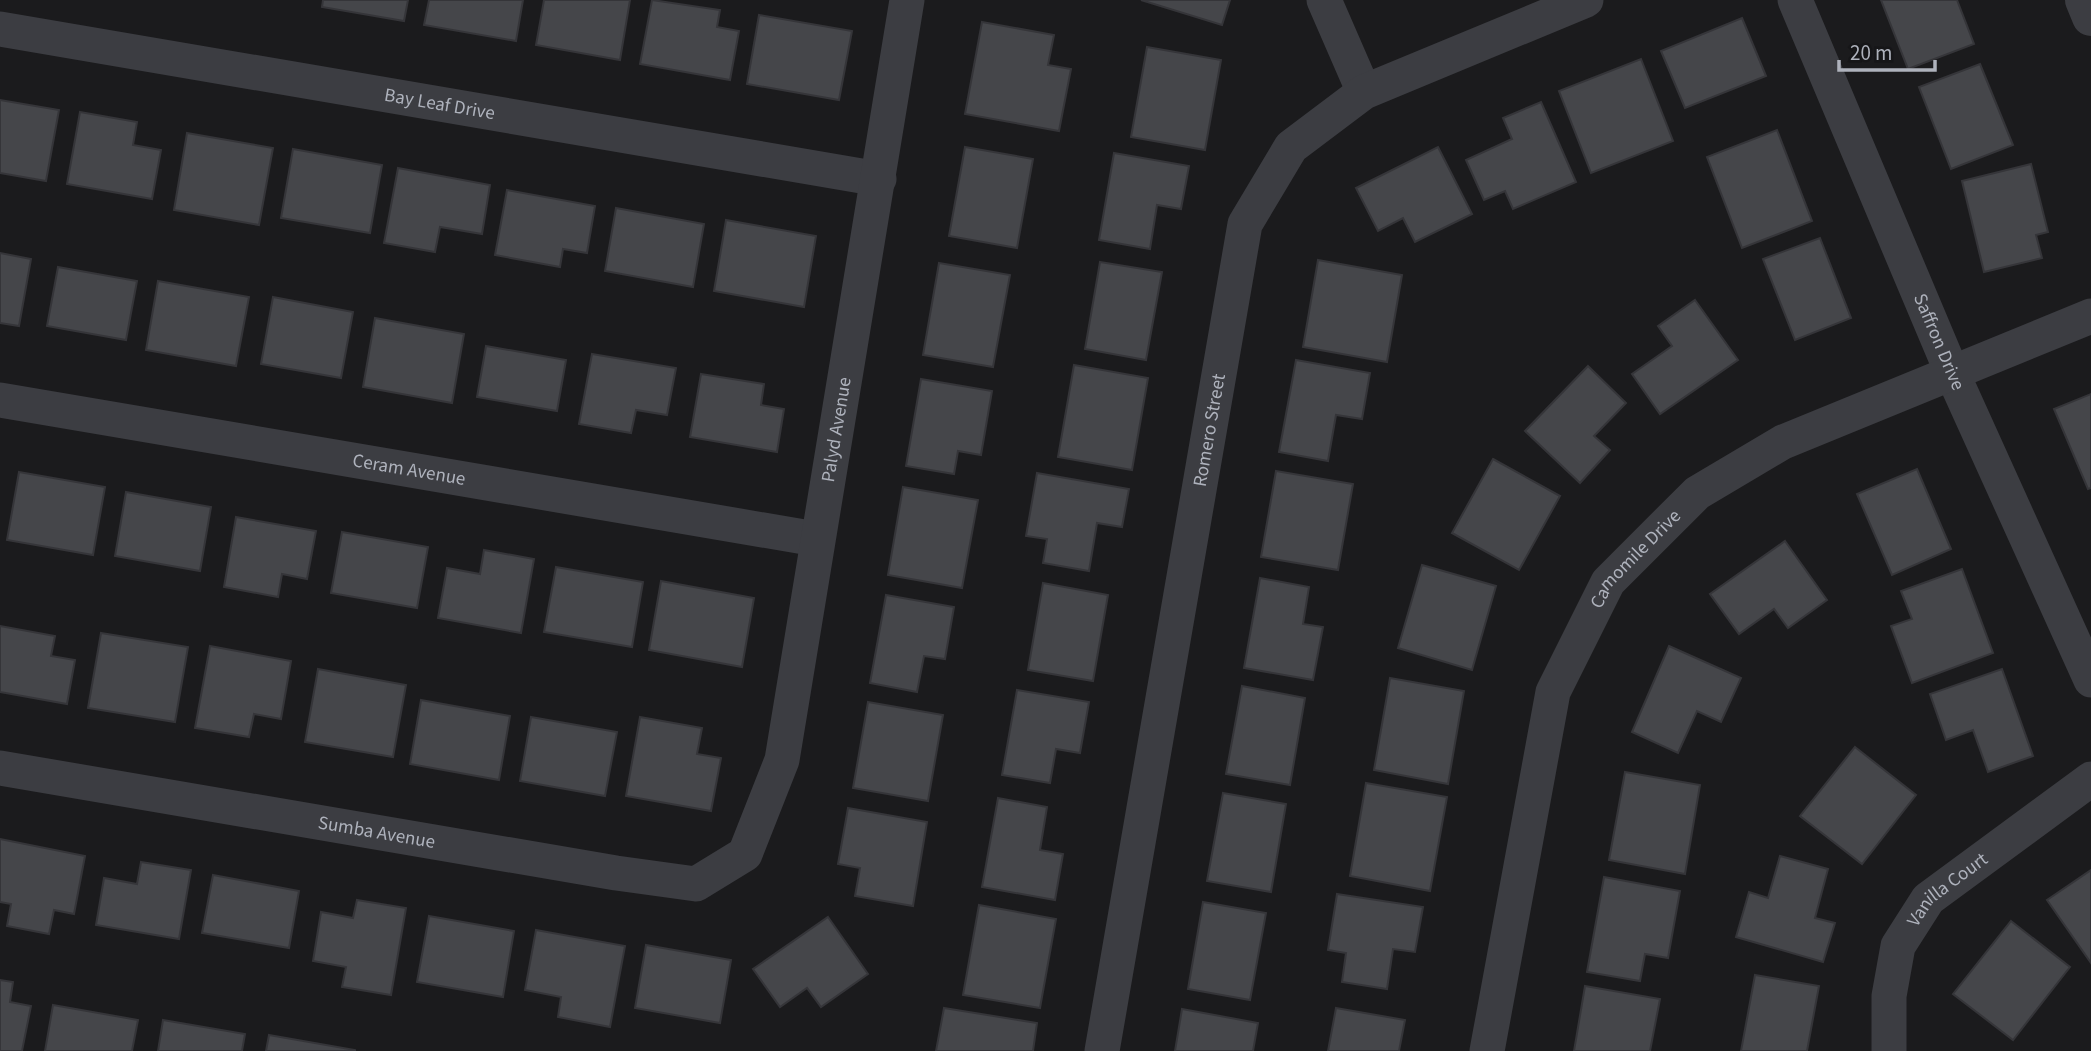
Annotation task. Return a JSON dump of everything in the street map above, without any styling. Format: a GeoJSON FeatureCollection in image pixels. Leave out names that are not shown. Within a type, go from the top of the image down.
{"type":"FeatureCollection","features":[{"type":"Feature","properties":{"kind":"street","name":"Palyd Avenue"},"geometry":{"type":"LineString","coordinates":[[745,854],[782,760],[906,0]]}},
{"type":"Feature","properties":{"kind":"street"},"geometry":{"type":"LineString","coordinates":[[1324,0],[1364,92]]}},
{"type":"Feature","properties":{"kind":"street","name":"Romero Street"},"geometry":{"type":"LineString","coordinates":[[1102,1051],[1245,224],[1291,148],[1364,92],[1586,0]]}},
{"type":"Feature","properties":{"kind":"street","name":"Saffron Drive"},"geometry":{"type":"LineString","coordinates":[[1795,0],[1952,375],[2091,680]]}},
{"type":"Feature","properties":{"kind":"street"},"geometry":{"type":"LineString","coordinates":[[2084,0],[2091,17]]}},
{"type":"Feature","properties":{"kind":"street","name":"Bay Leaf Drive"},"geometry":{"type":"LineString","coordinates":[[0,29],[879,178]]}},
{"type":"Feature","properties":{"kind":"street","name":"Camomile Drive"},"geometry":{"type":"LineString","coordinates":[[1486,1051],[1553,692],[1608,582],[1697,493],[1783,442],[2091,316]]}},
{"type":"Feature","properties":{"kind":"street","name":"Ceram Avenue"},"geometry":{"type":"LineString","coordinates":[[0,400],[816,539]]}},
{"type":"Feature","properties":{"kind":"street","name":"Sumba Avenue"},"geometry":{"type":"LineString","coordinates":[[0,768],[616,873],[696,884],[745,854]]}},
{"type":"Feature","properties":{"kind":"street","name":"Vanilla Court"},"geometry":{"type":"LineString","coordinates":[[1889,1051],[1889,996],[1898,946],[1928,899],[2091,779]]}},
{"type":"Feature","properties":{"kind":"building"},"geometry":{"type":"Polygon","coordinates":[[[323,0],[408,0],[404,21],[322,7],[323,0]]]}},
{"type":"Feature","properties":{"kind":"building"},"geometry":{"type":"Polygon","coordinates":[[[429,0],[523,0],[516,41],[424,25],[429,0]]]}},
{"type":"Feature","properties":{"kind":"building"},"geometry":{"type":"Polygon","coordinates":[[[544,0],[630,0],[620,60],[536,45],[544,0]]]}},
{"type":"Feature","properties":{"kind":"building"},"geometry":{"type":"Polygon","coordinates":[[[652,0],[720,10],[717,27],[739,31],[730,80],[640,64],[652,0]]]}},
{"type":"Feature","properties":{"kind":"building"},"geometry":{"type":"Polygon","coordinates":[[[1141,0],[1230,0],[1222,25],[1141,0]]]}},
{"type":"Feature","properties":{"kind":"building"},"geometry":{"type":"Polygon","coordinates":[[[1881,0],[1957,0],[1974,44],[1908,69],[1881,0]]]}},
{"type":"Feature","properties":{"kind":"building"},"geometry":{"type":"Polygon","coordinates":[[[759,15],[852,31],[839,100],[747,84],[759,15]]]}},
{"type":"Feature","properties":{"kind":"building"},"geometry":{"type":"Polygon","coordinates":[[[1742,18],[1766,76],[1685,108],[1661,51],[1742,18]]]}},
{"type":"Feature","properties":{"kind":"building"},"geometry":{"type":"Polygon","coordinates":[[[982,22],[1054,35],[1048,65],[1071,69],[1059,131],[965,114],[982,22]]]}},
{"type":"Feature","properties":{"kind":"building"},"geometry":{"type":"Polygon","coordinates":[[[1147,47],[1221,60],[1205,150],[1131,137],[1147,47]]]}},
{"type":"Feature","properties":{"kind":"building"},"geometry":{"type":"Polygon","coordinates":[[[1641,59],[1673,141],[1591,173],[1559,91],[1641,59]]]}},
{"type":"Feature","properties":{"kind":"building"},"geometry":{"type":"Polygon","coordinates":[[[1980,64],[2013,145],[1951,169],[1919,87],[1980,64]]]}},
{"type":"Feature","properties":{"kind":"building"},"geometry":{"type":"Polygon","coordinates":[[[0,100],[59,110],[46,181],[0,173],[0,100]]]}},
{"type":"Feature","properties":{"kind":"building"},"geometry":{"type":"Polygon","coordinates":[[[1541,102],[1576,182],[1513,209],[1505,191],[1484,200],[1466,160],[1512,139],[1503,118],[1541,102]]]}},
{"type":"Feature","properties":{"kind":"building"},"geometry":{"type":"Polygon","coordinates":[[[80,112],[137,122],[133,145],[161,150],[152,199],[67,184],[80,112]]]}},
{"type":"Feature","properties":{"kind":"building"},"geometry":{"type":"Polygon","coordinates":[[[1777,130],[1812,221],[1742,248],[1707,157],[1777,130]]]}},
{"type":"Feature","properties":{"kind":"building"},"geometry":{"type":"Polygon","coordinates":[[[187,133],[273,148],[259,225],[174,210],[187,133]]]}},
{"type":"Feature","properties":{"kind":"building"},"geometry":{"type":"Polygon","coordinates":[[[965,147],[1033,159],[1017,248],[949,236],[965,147]]]}},
{"type":"Feature","properties":{"kind":"building"},"geometry":{"type":"Polygon","coordinates":[[[1438,147],[1472,214],[1415,242],[1403,218],[1378,231],[1356,188],[1438,147]]]}},
{"type":"Feature","properties":{"kind":"building"},"geometry":{"type":"Polygon","coordinates":[[[293,149],[382,165],[370,233],[281,218],[293,149]]]}},
{"type":"Feature","properties":{"kind":"building"},"geometry":{"type":"Polygon","coordinates":[[[1114,153],[1189,166],[1181,209],[1157,205],[1150,249],[1099,240],[1114,153]]]}},
{"type":"Feature","properties":{"kind":"building"},"geometry":{"type":"Polygon","coordinates":[[[2031,164],[2048,232],[2036,235],[2042,258],[1984,272],[1962,181],[2031,164]]]}},
{"type":"Feature","properties":{"kind":"building"},"geometry":{"type":"Polygon","coordinates":[[[398,168],[490,185],[482,234],[440,227],[435,252],[384,243],[398,168]]]}},
{"type":"Feature","properties":{"kind":"building"},"geometry":{"type":"Polygon","coordinates":[[[507,190],[595,206],[587,253],[563,249],[560,267],[495,255],[507,190]]]}},
{"type":"Feature","properties":{"kind":"building"},"geometry":{"type":"Polygon","coordinates":[[[616,208],[704,224],[693,287],[605,271],[616,208]]]}},
{"type":"Feature","properties":{"kind":"building"},"geometry":{"type":"Polygon","coordinates":[[[726,220],[816,236],[804,307],[714,291],[726,220]]]}},
{"type":"Feature","properties":{"kind":"building"},"geometry":{"type":"Polygon","coordinates":[[[1820,238],[1851,318],[1795,340],[1763,259],[1820,238]]]}},
{"type":"Feature","properties":{"kind":"building"},"geometry":{"type":"Polygon","coordinates":[[[0,253],[31,259],[19,326],[0,323],[0,253]]]}},
{"type":"Feature","properties":{"kind":"building"},"geometry":{"type":"Polygon","coordinates":[[[1318,260],[1402,275],[1387,362],[1303,347],[1318,260]]]}},
{"type":"Feature","properties":{"kind":"building"},"geometry":{"type":"Polygon","coordinates":[[[1100,262],[1162,272],[1146,360],[1085,349],[1100,262]]]}},
{"type":"Feature","properties":{"kind":"building"},"geometry":{"type":"Polygon","coordinates":[[[939,263],[1010,275],[993,367],[923,355],[939,263]]]}},
{"type":"Feature","properties":{"kind":"building"},"geometry":{"type":"Polygon","coordinates":[[[58,267],[137,281],[126,340],[47,326],[58,267]]]}},
{"type":"Feature","properties":{"kind":"building"},"geometry":{"type":"Polygon","coordinates":[[[158,281],[249,297],[236,366],[146,350],[158,281]]]}},
{"type":"Feature","properties":{"kind":"building"},"geometry":{"type":"Polygon","coordinates":[[[273,297],[353,312],[341,378],[261,364],[273,297]]]}},
{"type":"Feature","properties":{"kind":"building"},"geometry":{"type":"Polygon","coordinates":[[[1695,300],[1738,360],[1660,414],[1632,374],[1672,346],[1658,326],[1695,300]]]}},
{"type":"Feature","properties":{"kind":"building"},"geometry":{"type":"Polygon","coordinates":[[[375,318],[464,334],[452,403],[363,387],[375,318]]]}},
{"type":"Feature","properties":{"kind":"building"},"geometry":{"type":"Polygon","coordinates":[[[486,346],[566,360],[557,411],[477,397],[486,346]]]}},
{"type":"Feature","properties":{"kind":"building"},"geometry":{"type":"Polygon","coordinates":[[[592,354],[676,368],[667,415],[636,410],[631,433],[579,424],[592,354]]]}},
{"type":"Feature","properties":{"kind":"building"},"geometry":{"type":"Polygon","coordinates":[[[1296,360],[1370,373],[1362,419],[1336,415],[1328,461],[1279,452],[1296,360]]]}},
{"type":"Feature","properties":{"kind":"building"},"geometry":{"type":"Polygon","coordinates":[[[1074,365],[1148,378],[1132,470],[1058,457],[1074,365]]]}},
{"type":"Feature","properties":{"kind":"building"},"geometry":{"type":"Polygon","coordinates":[[[1588,366],[1626,403],[1594,436],[1610,450],[1580,483],[1525,431],[1588,366]]]}},
{"type":"Feature","properties":{"kind":"building"},"geometry":{"type":"Polygon","coordinates":[[[701,374],[764,384],[761,405],[784,409],[777,452],[690,437],[701,374]]]}},
{"type":"Feature","properties":{"kind":"building"},"geometry":{"type":"Polygon","coordinates":[[[921,379],[992,391],[981,455],[958,451],[954,474],[906,466],[921,379]]]}},
{"type":"Feature","properties":{"kind":"building"},"geometry":{"type":"Polygon","coordinates":[[[2091,394],[2091,488],[2088,489],[2054,409],[2091,394]]]}},
{"type":"Feature","properties":{"kind":"building"},"geometry":{"type":"Polygon","coordinates":[[[1493,459],[1560,496],[1519,570],[1452,533],[1493,459]]]}},
{"type":"Feature","properties":{"kind":"building"},"geometry":{"type":"Polygon","coordinates":[[[1917,469],[1951,549],[1892,575],[1857,494],[1917,469]]]}},
{"type":"Feature","properties":{"kind":"building"},"geometry":{"type":"Polygon","coordinates":[[[1276,471],[1353,484],[1338,570],[1261,557],[1276,471]]]}},
{"type":"Feature","properties":{"kind":"building"},"geometry":{"type":"Polygon","coordinates":[[[19,472],[105,487],[93,555],[7,540],[19,472]]]}},
{"type":"Feature","properties":{"kind":"building"},"geometry":{"type":"Polygon","coordinates":[[[1037,473],[1129,489],[1122,527],[1097,523],[1089,571],[1043,563],[1047,539],[1026,536],[1037,473]]]}},
{"type":"Feature","properties":{"kind":"building"},"geometry":{"type":"Polygon","coordinates":[[[903,487],[978,500],[962,588],[888,575],[903,487]]]}},
{"type":"Feature","properties":{"kind":"building"},"geometry":{"type":"Polygon","coordinates":[[[126,492],[211,507],[200,571],[115,556],[126,492]]]}},
{"type":"Feature","properties":{"kind":"building"},"geometry":{"type":"Polygon","coordinates":[[[236,517],[316,531],[307,579],[282,574],[278,597],[224,587],[236,517]]]}},
{"type":"Feature","properties":{"kind":"building"},"geometry":{"type":"Polygon","coordinates":[[[342,532],[428,547],[417,608],[331,593],[342,532]]]}},
{"type":"Feature","properties":{"kind":"building"},"geometry":{"type":"Polygon","coordinates":[[[1785,541],[1827,600],[1788,628],[1774,609],[1739,634],[1710,594],[1785,541]]]}},
{"type":"Feature","properties":{"kind":"building"},"geometry":{"type":"Polygon","coordinates":[[[484,550],[534,559],[521,633],[438,618],[447,568],[480,574],[484,550]]]}},
{"type":"Feature","properties":{"kind":"building"},"geometry":{"type":"Polygon","coordinates":[[[1422,565],[1496,586],[1472,670],[1398,648],[1422,565]]]}},
{"type":"Feature","properties":{"kind":"building"},"geometry":{"type":"Polygon","coordinates":[[[556,567],[643,582],[632,647],[544,632],[556,567]]]}},
{"type":"Feature","properties":{"kind":"building"},"geometry":{"type":"Polygon","coordinates":[[[1962,569],[1993,653],[1912,683],[1891,626],[1912,619],[1901,591],[1962,569]]]}},
{"type":"Feature","properties":{"kind":"building"},"geometry":{"type":"Polygon","coordinates":[[[1260,578],[1309,587],[1303,624],[1323,627],[1313,680],[1244,668],[1260,578]]]}},
{"type":"Feature","properties":{"kind":"building"},"geometry":{"type":"Polygon","coordinates":[[[661,581],[754,598],[742,667],[649,650],[661,581]]]}},
{"type":"Feature","properties":{"kind":"building"},"geometry":{"type":"Polygon","coordinates":[[[1043,583],[1108,595],[1093,681],[1028,670],[1043,583]]]}},
{"type":"Feature","properties":{"kind":"building"},"geometry":{"type":"Polygon","coordinates":[[[886,595],[954,607],[945,659],[924,656],[917,692],[870,683],[886,595]]]}},
{"type":"Feature","properties":{"kind":"building"},"geometry":{"type":"Polygon","coordinates":[[[0,626],[55,636],[51,656],[75,660],[67,704],[0,692],[0,626]]]}},
{"type":"Feature","properties":{"kind":"building"},"geometry":{"type":"Polygon","coordinates":[[[101,633],[188,647],[175,722],[88,708],[101,633]]]}},
{"type":"Feature","properties":{"kind":"building"},"geometry":{"type":"Polygon","coordinates":[[[210,646],[291,661],[281,719],[254,714],[249,737],[195,728],[210,646]]]}},
{"type":"Feature","properties":{"kind":"building"},"geometry":{"type":"Polygon","coordinates":[[[1669,646],[1741,678],[1721,722],[1697,711],[1678,753],[1632,732],[1669,646]]]}},
{"type":"Feature","properties":{"kind":"building"},"geometry":{"type":"Polygon","coordinates":[[[318,669],[406,685],[393,757],[305,742],[318,669]]]}},
{"type":"Feature","properties":{"kind":"building"},"geometry":{"type":"Polygon","coordinates":[[[2002,669],[2033,756],[1988,772],[1973,730],[1946,740],[1930,694],[2002,669]]]}},
{"type":"Feature","properties":{"kind":"building"},"geometry":{"type":"Polygon","coordinates":[[[1390,678],[1464,691],[1448,784],[1374,770],[1390,678]]]}},
{"type":"Feature","properties":{"kind":"building"},"geometry":{"type":"Polygon","coordinates":[[[1242,686],[1305,698],[1290,785],[1226,774],[1242,686]]]}},
{"type":"Feature","properties":{"kind":"building"},"geometry":{"type":"Polygon","coordinates":[[[1017,690],[1089,702],[1080,753],[1056,749],[1050,783],[1002,775],[1017,690]]]}},
{"type":"Feature","properties":{"kind":"building"},"geometry":{"type":"Polygon","coordinates":[[[421,700],[510,716],[499,780],[410,764],[421,700]]]}},
{"type":"Feature","properties":{"kind":"building"},"geometry":{"type":"Polygon","coordinates":[[[868,702],[943,715],[928,801],[853,788],[868,702]]]}},
{"type":"Feature","properties":{"kind":"building"},"geometry":{"type":"Polygon","coordinates":[[[531,717],[617,732],[605,796],[520,781],[531,717]]]}},
{"type":"Feature","properties":{"kind":"building"},"geometry":{"type":"Polygon","coordinates":[[[640,717],[702,728],[697,754],[721,758],[711,811],[626,796],[640,717]]]}},
{"type":"Feature","properties":{"kind":"building"},"geometry":{"type":"Polygon","coordinates":[[[1855,747],[1916,795],[1862,864],[1800,816],[1855,747]]]}},
{"type":"Feature","properties":{"kind":"building"},"geometry":{"type":"Polygon","coordinates":[[[1625,772],[1700,785],[1685,874],[1609,860],[1625,772]]]}},
{"type":"Feature","properties":{"kind":"building"},"geometry":{"type":"Polygon","coordinates":[[[1366,783],[1447,797],[1430,891],[1350,876],[1366,783]]]}},
{"type":"Feature","properties":{"kind":"building"},"geometry":{"type":"Polygon","coordinates":[[[1223,793],[1286,804],[1271,892],[1207,881],[1223,793]]]}},
{"type":"Feature","properties":{"kind":"building"},"geometry":{"type":"Polygon","coordinates":[[[998,798],[1047,807],[1040,850],[1063,854],[1055,900],[982,887],[998,798]]]}},
{"type":"Feature","properties":{"kind":"building"},"geometry":{"type":"Polygon","coordinates":[[[848,808],[927,822],[913,906],[855,896],[860,868],[838,864],[848,808]]]}},
{"type":"Feature","properties":{"kind":"building"},"geometry":{"type":"Polygon","coordinates":[[[0,839],[85,856],[74,914],[54,910],[49,934],[7,926],[11,904],[0,902],[0,839]]]}},
{"type":"Feature","properties":{"kind":"building"},"geometry":{"type":"Polygon","coordinates":[[[1780,856],[1828,869],[1815,918],[1835,923],[1823,962],[1736,937],[1749,892],[1768,898],[1780,856]]]}},
{"type":"Feature","properties":{"kind":"building"},"geometry":{"type":"Polygon","coordinates":[[[141,862],[191,870],[179,939],[96,925],[104,878],[137,884],[141,862]]]}},
{"type":"Feature","properties":{"kind":"building"},"geometry":{"type":"Polygon","coordinates":[[[2091,870],[2091,963],[2047,900],[2091,870]]]}},
{"type":"Feature","properties":{"kind":"building"},"geometry":{"type":"Polygon","coordinates":[[[213,875],[299,891],[289,948],[202,933],[213,875]]]}},
{"type":"Feature","properties":{"kind":"building"},"geometry":{"type":"Polygon","coordinates":[[[1604,877],[1680,891],[1668,958],[1645,954],[1640,981],[1587,972],[1604,877]]]}},
{"type":"Feature","properties":{"kind":"building"},"geometry":{"type":"Polygon","coordinates":[[[1337,894],[1423,907],[1415,952],[1393,949],[1387,989],[1342,982],[1346,953],[1328,950],[1337,894]]]}},
{"type":"Feature","properties":{"kind":"building"},"geometry":{"type":"Polygon","coordinates":[[[357,900],[406,908],[391,995],[342,987],[346,967],[313,961],[321,912],[353,918],[357,900]]]}},
{"type":"Feature","properties":{"kind":"building"},"geometry":{"type":"Polygon","coordinates":[[[1203,902],[1266,913],[1250,1000],[1188,989],[1203,902]]]}},
{"type":"Feature","properties":{"kind":"building"},"geometry":{"type":"Polygon","coordinates":[[[979,905],[1056,919],[1040,1008],[963,995],[979,905]]]}},
{"type":"Feature","properties":{"kind":"building"},"geometry":{"type":"Polygon","coordinates":[[[429,916],[514,931],[503,997],[417,982],[429,916]]]}},
{"type":"Feature","properties":{"kind":"building"},"geometry":{"type":"Polygon","coordinates":[[[828,917],[868,974],[821,1007],[807,988],[780,1007],[753,969],[828,917]]]}},
{"type":"Feature","properties":{"kind":"building"},"geometry":{"type":"Polygon","coordinates":[[[2011,921],[2070,967],[2013,1040],[1953,994],[2011,921]]]}},
{"type":"Feature","properties":{"kind":"building"},"geometry":{"type":"Polygon","coordinates":[[[536,930],[625,946],[610,1027],[558,1017],[561,997],[525,990],[536,930]]]}},
{"type":"Feature","properties":{"kind":"building"},"geometry":{"type":"Polygon","coordinates":[[[646,945],[731,960],[720,1023],[635,1008],[646,945]]]}},
{"type":"Feature","properties":{"kind":"building"},"geometry":{"type":"Polygon","coordinates":[[[1755,975],[1819,986],[1807,1051],[1741,1051],[1755,975]]]}},
{"type":"Feature","properties":{"kind":"building"},"geometry":{"type":"Polygon","coordinates":[[[0,980],[13,982],[10,1002],[31,1006],[22,1051],[0,1051],[0,980]]]}},
{"type":"Feature","properties":{"kind":"building"},"geometry":{"type":"Polygon","coordinates":[[[1585,986],[1660,999],[1650,1051],[1574,1051],[1585,986]]]}},
{"type":"Feature","properties":{"kind":"building"},"geometry":{"type":"Polygon","coordinates":[[[53,1005],[138,1020],[132,1051],[45,1051],[53,1005]]]}},
{"type":"Feature","properties":{"kind":"building"},"geometry":{"type":"Polygon","coordinates":[[[944,1008],[1037,1023],[1033,1051],[936,1051],[944,1008]]]}},
{"type":"Feature","properties":{"kind":"building"},"geometry":{"type":"Polygon","coordinates":[[[1336,1008],[1405,1020],[1399,1051],[1328,1051],[1336,1008]]]}},
{"type":"Feature","properties":{"kind":"building"},"geometry":{"type":"Polygon","coordinates":[[[1182,1009],[1258,1023],[1253,1051],[1175,1051],[1182,1009]]]}},
{"type":"Feature","properties":{"kind":"building"},"geometry":{"type":"Polygon","coordinates":[[[163,1020],[245,1034],[242,1051],[158,1051],[163,1020]]]}},
{"type":"Feature","properties":{"kind":"building"},"geometry":{"type":"Polygon","coordinates":[[[269,1035],[355,1050],[355,1051],[266,1051],[269,1035]]]}}]}
